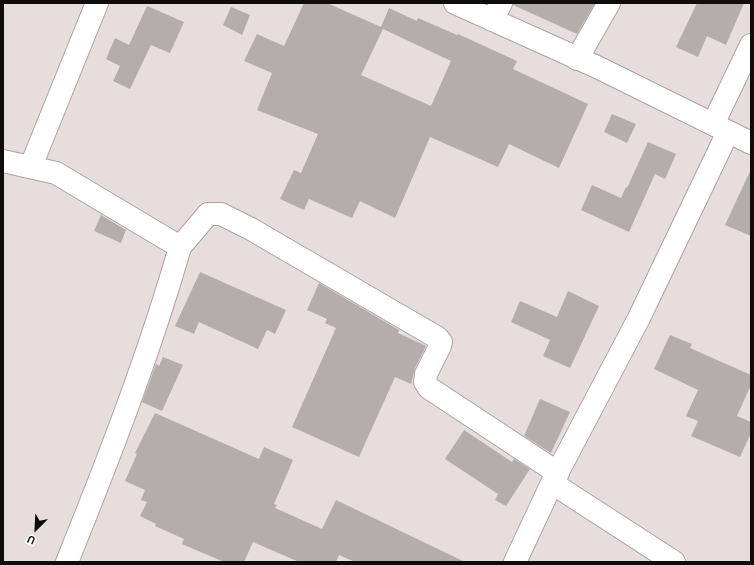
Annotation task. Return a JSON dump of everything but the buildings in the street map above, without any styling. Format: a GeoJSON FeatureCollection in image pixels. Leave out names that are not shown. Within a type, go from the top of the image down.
{"type":"FeatureCollection","features":[{"type":"Feature","properties":{"kind":"street"},"geometry":{"type":"LineString","coordinates":[[32,166],[97,3]]}},
{"type":"Feature","properties":{"kind":"street"},"geometry":{"type":"LineString","coordinates":[[455,3],[496,11],[577,59],[751,143]]}},
{"type":"Feature","properties":{"kind":"street"},"geometry":{"type":"LineString","coordinates":[[577,59],[609,3]]}},
{"type":"Feature","properties":{"kind":"street"},"geometry":{"type":"LineString","coordinates":[[515,562],[555,478],[639,318],[720,128],[751,45]]}},
{"type":"Feature","properties":{"kind":"street"},"geometry":{"type":"LineString","coordinates":[[3,161],[56,172],[180,247]]}},
{"type":"Feature","properties":{"kind":"street"},"geometry":{"type":"LineString","coordinates":[[67,562],[111,452],[154,332],[180,247],[208,214],[221,214],[251,228],[438,338],[440,346],[426,374],[424,382],[429,388],[674,562]]}}]}
